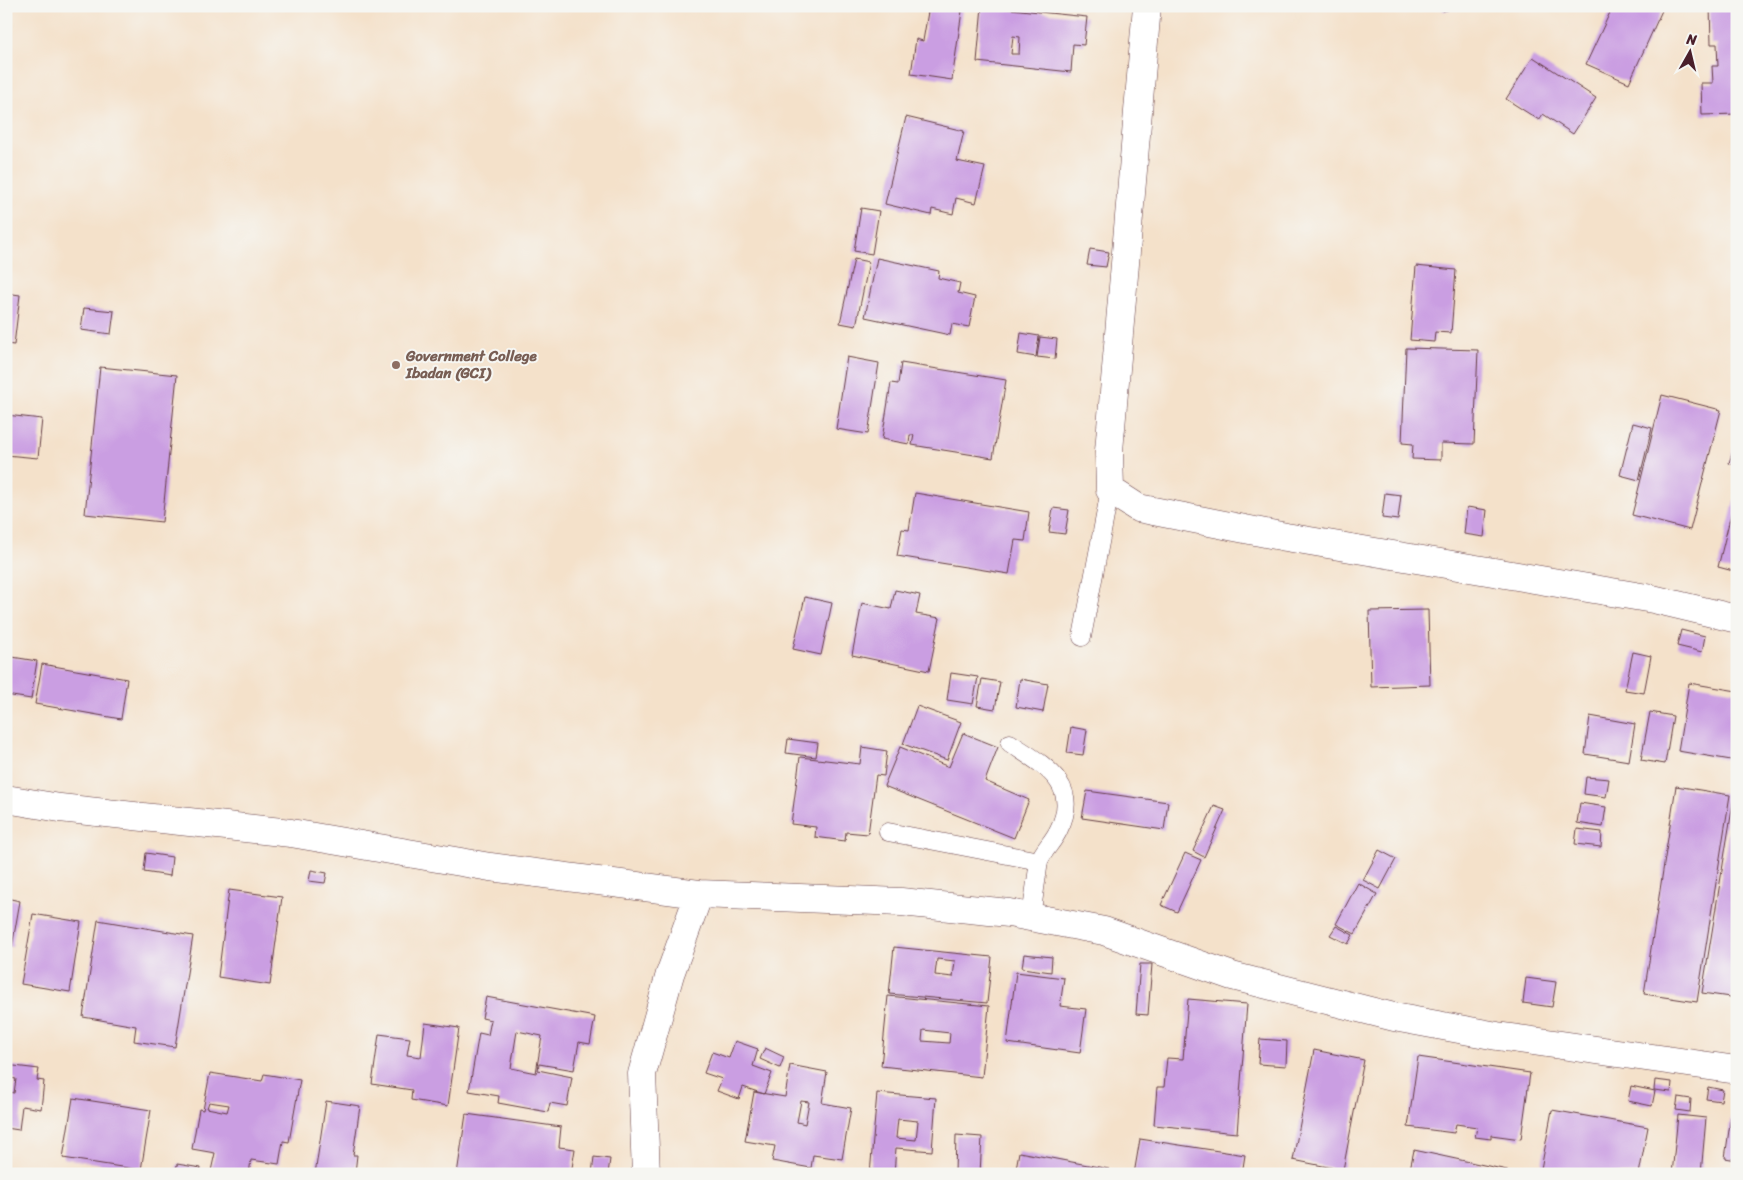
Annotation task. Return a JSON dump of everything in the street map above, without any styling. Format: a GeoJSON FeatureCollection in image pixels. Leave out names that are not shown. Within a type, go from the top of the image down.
{"type":"FeatureCollection","features":[{"type":"Feature","properties":{"kind":"street"},"geometry":{"type":"LineString","coordinates":[[1147,6],[1109,451],[1110,490],[1138,508],[1286,537],[1653,599],[1737,619]]}},
{"type":"Feature","properties":{"kind":"street"},"geometry":{"type":"LineString","coordinates":[[6,799],[60,808],[291,833],[490,867],[699,894],[901,902],[1009,913],[1104,931],[1232,976],[1394,1017],[1497,1036],[1737,1070]]}},
{"type":"Feature","properties":{"kind":"street"},"geometry":{"type":"LineString","coordinates":[[652,1170],[642,1074],[670,974],[699,894]]}},
{"type":"Feature","properties":{"kind":"lane"},"geometry":{"type":"LineString","coordinates":[[1082,637],[1110,490]]}},
{"type":"Feature","properties":{"kind":"lane"},"geometry":{"type":"LineString","coordinates":[[1010,743],[1046,766],[1060,781],[1065,800],[1065,812],[1059,829],[1038,862],[1031,917]]}},
{"type":"Feature","properties":{"kind":"lane"},"geometry":{"type":"LineString","coordinates":[[888,832],[1038,862]]}},
{"type":"Feature","properties":{"kind":"building"},"geometry":{"type":"Polygon","coordinates":[[[929,6],[962,11],[952,80],[911,74],[916,39],[923,41],[929,6]]]}},
{"type":"Feature","properties":{"kind":"building"},"geometry":{"type":"Polygon","coordinates":[[[982,6],[1087,17],[1084,45],[1073,44],[1071,72],[977,62],[982,6]],[[1013,36],[1011,54],[1019,54],[1020,37],[1013,36]]]}},
{"type":"Feature","properties":{"kind":"building"},"geometry":{"type":"Polygon","coordinates":[[[1442,6],[1458,6],[1458,7],[1443,11],[1442,6]]]}},
{"type":"Feature","properties":{"kind":"building"},"geometry":{"type":"Polygon","coordinates":[[[1613,6],[1664,6],[1629,83],[1586,64],[1613,6]]]}},
{"type":"Feature","properties":{"kind":"building"},"geometry":{"type":"Polygon","coordinates":[[[1710,6],[1737,6],[1737,114],[1702,115],[1701,83],[1713,83],[1712,66],[1718,66],[1717,44],[1711,44],[1710,6]]]}},
{"type":"Feature","properties":{"kind":"building"},"geometry":{"type":"Polygon","coordinates":[[[1533,57],[1596,98],[1573,134],[1543,114],[1539,120],[1506,99],[1533,57]]]}},
{"type":"Feature","properties":{"kind":"building"},"geometry":{"type":"Polygon","coordinates":[[[906,117],[964,131],[957,161],[985,167],[976,203],[956,198],[953,214],[932,209],[931,215],[885,204],[906,117]]]}},
{"type":"Feature","properties":{"kind":"building"},"geometry":{"type":"Polygon","coordinates":[[[861,208],[879,211],[872,254],[854,251],[861,208]]]}},
{"type":"Feature","properties":{"kind":"building"},"geometry":{"type":"Polygon","coordinates":[[[1090,249],[1109,252],[1106,267],[1087,265],[1090,249]]]}},
{"type":"Feature","properties":{"kind":"building"},"geometry":{"type":"Polygon","coordinates":[[[877,258],[939,271],[938,278],[960,283],[958,293],[975,297],[969,327],[952,324],[950,335],[865,317],[877,258]]]}},
{"type":"Feature","properties":{"kind":"building"},"geometry":{"type":"Polygon","coordinates":[[[854,259],[869,262],[856,326],[840,323],[854,259]]]}},
{"type":"Feature","properties":{"kind":"building"},"geometry":{"type":"Polygon","coordinates":[[[1416,266],[1456,270],[1451,333],[1435,332],[1434,342],[1410,340],[1416,266]]]}},
{"type":"Feature","properties":{"kind":"building"},"geometry":{"type":"Polygon","coordinates":[[[6,293],[20,295],[14,345],[6,344],[6,293]]]}},
{"type":"Feature","properties":{"kind":"building"},"geometry":{"type":"Polygon","coordinates":[[[84,308],[114,311],[111,334],[81,330],[84,308]]]}},
{"type":"Feature","properties":{"kind":"building"},"geometry":{"type":"Polygon","coordinates":[[[1021,333],[1039,336],[1036,357],[1018,354],[1021,333]]]}},
{"type":"Feature","properties":{"kind":"building"},"geometry":{"type":"Polygon","coordinates":[[[1040,337],[1057,339],[1055,359],[1037,357],[1040,337]]]}},
{"type":"Feature","properties":{"kind":"building"},"geometry":{"type":"Polygon","coordinates":[[[1406,348],[1478,350],[1474,444],[1441,443],[1441,460],[1412,459],[1413,444],[1402,443],[1406,348]]]}},
{"type":"Feature","properties":{"kind":"building"},"geometry":{"type":"Polygon","coordinates":[[[847,357],[879,363],[868,434],[836,429],[847,357]]]}},
{"type":"Feature","properties":{"kind":"building"},"geometry":{"type":"Polygon","coordinates":[[[901,363],[1006,380],[993,458],[912,445],[914,435],[910,435],[909,444],[882,439],[891,383],[898,384],[901,363]]]}},
{"type":"Feature","properties":{"kind":"building"},"geometry":{"type":"Polygon","coordinates":[[[100,367],[177,375],[162,522],[85,514],[100,367]]]}},
{"type":"Feature","properties":{"kind":"building"},"geometry":{"type":"Polygon","coordinates":[[[1662,395],[1721,410],[1690,530],[1632,515],[1662,395]]]}},
{"type":"Feature","properties":{"kind":"building"},"geometry":{"type":"Polygon","coordinates":[[[6,415],[42,419],[38,458],[6,455],[6,415]]]}},
{"type":"Feature","properties":{"kind":"building"},"geometry":{"type":"Polygon","coordinates":[[[1633,423],[1652,428],[1639,480],[1620,475],[1633,423]]]}},
{"type":"Feature","properties":{"kind":"building"},"geometry":{"type":"Polygon","coordinates":[[[1737,439],[1737,466],[1729,463],[1737,439]]]}},
{"type":"Feature","properties":{"kind":"building"},"geometry":{"type":"Polygon","coordinates":[[[915,493],[1029,512],[1025,541],[1015,540],[1009,574],[897,556],[902,529],[909,530],[915,493]]]}},
{"type":"Feature","properties":{"kind":"building"},"geometry":{"type":"Polygon","coordinates":[[[1385,493],[1401,495],[1398,520],[1382,518],[1385,493]]]}},
{"type":"Feature","properties":{"kind":"building"},"geometry":{"type":"Polygon","coordinates":[[[1737,494],[1737,572],[1718,567],[1737,494]]]}},
{"type":"Feature","properties":{"kind":"building"},"geometry":{"type":"Polygon","coordinates":[[[1467,507],[1487,510],[1484,537],[1464,534],[1467,507]]]}},
{"type":"Feature","properties":{"kind":"building"},"geometry":{"type":"Polygon","coordinates":[[[1053,508],[1069,510],[1065,534],[1049,532],[1053,508]]]}},
{"type":"Feature","properties":{"kind":"building"},"geometry":{"type":"Polygon","coordinates":[[[895,590],[920,595],[916,614],[940,618],[929,671],[852,655],[862,603],[891,609],[895,590]]]}},
{"type":"Feature","properties":{"kind":"building"},"geometry":{"type":"Polygon","coordinates":[[[805,597],[832,603],[821,655],[793,649],[805,597]]]}},
{"type":"Feature","properties":{"kind":"building"},"geometry":{"type":"Polygon","coordinates":[[[1428,610],[1430,685],[1371,687],[1369,611],[1428,610]]]}},
{"type":"Feature","properties":{"kind":"building"},"geometry":{"type":"Polygon","coordinates":[[[1681,630],[1705,636],[1702,652],[1677,646],[1681,630]]]}},
{"type":"Feature","properties":{"kind":"building"},"geometry":{"type":"Polygon","coordinates":[[[1633,652],[1651,656],[1644,693],[1625,690],[1633,652]]]}},
{"type":"Feature","properties":{"kind":"building"},"geometry":{"type":"Polygon","coordinates":[[[6,656],[37,661],[31,699],[6,695],[6,656]]]}},
{"type":"Feature","properties":{"kind":"building"},"geometry":{"type":"Polygon","coordinates":[[[42,664],[127,679],[121,719],[35,704],[42,664]]]}},
{"type":"Feature","properties":{"kind":"building"},"geometry":{"type":"Polygon","coordinates":[[[951,673],[978,677],[973,704],[947,700],[951,673]]]}},
{"type":"Feature","properties":{"kind":"building"},"geometry":{"type":"Polygon","coordinates":[[[982,679],[1000,682],[995,709],[977,706],[982,679]]]}},
{"type":"Feature","properties":{"kind":"building"},"geometry":{"type":"Polygon","coordinates":[[[1020,679],[1048,684],[1043,712],[1016,707],[1020,679]]]}},
{"type":"Feature","properties":{"kind":"building"},"geometry":{"type":"Polygon","coordinates":[[[1689,683],[1737,691],[1737,761],[1678,751],[1689,683]]]}},
{"type":"Feature","properties":{"kind":"building"},"geometry":{"type":"Polygon","coordinates":[[[917,706],[961,722],[947,760],[903,744],[917,706]]]}},
{"type":"Feature","properties":{"kind":"building"},"geometry":{"type":"Polygon","coordinates":[[[1650,712],[1673,716],[1665,764],[1641,760],[1650,712]]]}},
{"type":"Feature","properties":{"kind":"building"},"geometry":{"type":"Polygon","coordinates":[[[1590,716],[1635,724],[1629,761],[1585,754],[1590,716]]]}},
{"type":"Feature","properties":{"kind":"building"},"geometry":{"type":"Polygon","coordinates":[[[1071,727],[1087,730],[1083,755],[1067,753],[1071,727]]]}},
{"type":"Feature","properties":{"kind":"building"},"geometry":{"type":"Polygon","coordinates":[[[963,733],[998,747],[985,781],[1029,800],[1014,838],[884,786],[900,747],[949,767],[963,733]]]}},
{"type":"Feature","properties":{"kind":"building"},"geometry":{"type":"Polygon","coordinates":[[[788,739],[818,743],[816,757],[786,753],[788,739]]]}},
{"type":"Feature","properties":{"kind":"building"},"geometry":{"type":"Polygon","coordinates":[[[862,747],[887,751],[884,776],[876,775],[868,834],[846,832],[845,841],[815,837],[816,827],[791,824],[800,757],[860,764],[862,747]]]}},
{"type":"Feature","properties":{"kind":"building"},"geometry":{"type":"Polygon","coordinates":[[[1586,777],[1609,779],[1606,797],[1584,794],[1586,777]]]}},
{"type":"Feature","properties":{"kind":"building"},"geometry":{"type":"Polygon","coordinates":[[[1676,786],[1730,795],[1697,1002],[1644,994],[1676,786]]]}},
{"type":"Feature","properties":{"kind":"building"},"geometry":{"type":"Polygon","coordinates":[[[1087,791],[1168,802],[1164,830],[1082,818],[1087,791]]]}},
{"type":"Feature","properties":{"kind":"building"},"geometry":{"type":"Polygon","coordinates":[[[1734,797],[1737,797],[1737,998],[1702,993],[1734,797]]]}},
{"type":"Feature","properties":{"kind":"building"},"geometry":{"type":"Polygon","coordinates":[[[1580,803],[1606,807],[1603,827],[1577,823],[1580,803]]]}},
{"type":"Feature","properties":{"kind":"building"},"geometry":{"type":"Polygon","coordinates":[[[1214,806],[1225,810],[1204,857],[1193,851],[1214,806]]]}},
{"type":"Feature","properties":{"kind":"building"},"geometry":{"type":"Polygon","coordinates":[[[1577,829],[1602,832],[1601,847],[1575,844],[1577,829]]]}},
{"type":"Feature","properties":{"kind":"building"},"geometry":{"type":"Polygon","coordinates":[[[1379,850],[1396,859],[1380,889],[1363,880],[1379,850]]]}},
{"type":"Feature","properties":{"kind":"building"},"geometry":{"type":"Polygon","coordinates":[[[146,853],[172,857],[170,876],[144,872],[146,853]]]}},
{"type":"Feature","properties":{"kind":"building"},"geometry":{"type":"Polygon","coordinates":[[[1185,853],[1201,860],[1177,912],[1161,905],[1185,853]]]}},
{"type":"Feature","properties":{"kind":"building"},"geometry":{"type":"Polygon","coordinates":[[[311,870],[327,873],[325,883],[309,881],[311,870]]]}},
{"type":"Feature","properties":{"kind":"building"},"geometry":{"type":"Polygon","coordinates":[[[1358,883],[1377,894],[1355,934],[1336,924],[1358,883]]]}},
{"type":"Feature","properties":{"kind":"building"},"geometry":{"type":"Polygon","coordinates":[[[229,890],[282,897],[270,985],[218,977],[229,890]]]}},
{"type":"Feature","properties":{"kind":"building"},"geometry":{"type":"Polygon","coordinates":[[[6,898],[20,901],[12,947],[6,946],[6,898]]]}},
{"type":"Feature","properties":{"kind":"building"},"geometry":{"type":"Polygon","coordinates":[[[33,914],[81,922],[70,992],[21,984],[33,914]]]}},
{"type":"Feature","properties":{"kind":"building"},"geometry":{"type":"Polygon","coordinates":[[[98,920],[193,936],[175,1047],[134,1041],[136,1026],[83,1017],[98,920]]]}},
{"type":"Feature","properties":{"kind":"building"},"geometry":{"type":"Polygon","coordinates":[[[1336,926],[1353,935],[1348,944],[1330,935],[1336,926]]]}},
{"type":"Feature","properties":{"kind":"building"},"geometry":{"type":"Polygon","coordinates":[[[894,947],[992,957],[987,1003],[889,994],[894,947]],[[937,959],[935,975],[953,977],[955,961],[937,959]]]}},
{"type":"Feature","properties":{"kind":"building"},"geometry":{"type":"Polygon","coordinates":[[[1024,954],[1052,957],[1051,972],[1022,968],[1024,954]]]}},
{"type":"Feature","properties":{"kind":"building"},"geometry":{"type":"Polygon","coordinates":[[[1140,964],[1152,964],[1148,1015],[1136,1014],[1140,964]]]}},
{"type":"Feature","properties":{"kind":"building"},"geometry":{"type":"Polygon","coordinates":[[[1016,972],[1064,978],[1060,1006],[1086,1009],[1080,1053],[1007,1043],[1016,972]]]}},
{"type":"Feature","properties":{"kind":"building"},"geometry":{"type":"Polygon","coordinates":[[[1526,978],[1556,982],[1552,1007],[1523,1003],[1526,978]]]}},
{"type":"Feature","properties":{"kind":"building"},"geometry":{"type":"Polygon","coordinates":[[[888,996],[989,1006],[982,1077],[881,1066],[888,996]],[[923,1030],[922,1041],[949,1043],[950,1033],[923,1030]]]}},
{"type":"Feature","properties":{"kind":"building"},"geometry":{"type":"Polygon","coordinates":[[[486,997],[595,1017],[590,1044],[579,1042],[574,1070],[539,1064],[538,1070],[572,1077],[567,1106],[550,1103],[548,1112],[498,1103],[499,1096],[469,1091],[479,1033],[488,1035],[491,1020],[482,1018],[486,997]],[[517,1031],[511,1068],[536,1073],[542,1036],[517,1031]]]}},
{"type":"Feature","properties":{"kind":"building"},"geometry":{"type":"Polygon","coordinates":[[[1188,999],[1247,1004],[1237,1133],[1154,1125],[1157,1087],[1164,1087],[1167,1058],[1183,1059],[1188,999]]]}},
{"type":"Feature","properties":{"kind":"building"},"geometry":{"type":"Polygon","coordinates":[[[425,1023],[459,1028],[448,1106],[411,1100],[412,1090],[372,1084],[379,1034],[410,1038],[407,1055],[421,1057],[425,1023]]]}},
{"type":"Feature","properties":{"kind":"building"},"geometry":{"type":"Polygon","coordinates":[[[1260,1039],[1287,1041],[1286,1066],[1258,1064],[1260,1039]]]}},
{"type":"Feature","properties":{"kind":"building"},"geometry":{"type":"Polygon","coordinates":[[[735,1041],[758,1049],[753,1066],[772,1073],[764,1094],[743,1087],[739,1099],[717,1091],[722,1079],[704,1073],[712,1052],[729,1058],[735,1041]]]}},
{"type":"Feature","properties":{"kind":"building"},"geometry":{"type":"Polygon","coordinates":[[[765,1048],[784,1057],[780,1068],[760,1059],[765,1048]]]}},
{"type":"Feature","properties":{"kind":"building"},"geometry":{"type":"Polygon","coordinates":[[[1314,1050],[1364,1060],[1343,1170],[1293,1160],[1314,1050]]]}},
{"type":"Feature","properties":{"kind":"building"},"geometry":{"type":"Polygon","coordinates":[[[1418,1057],[1530,1073],[1521,1139],[1491,1135],[1491,1139],[1475,1137],[1477,1127],[1456,1124],[1454,1133],[1408,1127],[1418,1057]]]}},
{"type":"Feature","properties":{"kind":"building"},"geometry":{"type":"Polygon","coordinates":[[[6,1065],[39,1069],[37,1080],[44,1081],[41,1109],[22,1106],[19,1130],[6,1128],[6,1065]],[[10,1078],[8,1092],[14,1093],[16,1079],[10,1078]]]}},
{"type":"Feature","properties":{"kind":"building"},"geometry":{"type":"Polygon","coordinates":[[[790,1065],[827,1072],[822,1103],[851,1108],[842,1159],[813,1155],[811,1168],[772,1161],[775,1146],[745,1141],[754,1092],[785,1097],[790,1065]],[[801,1101],[797,1122],[805,1124],[809,1102],[801,1101]]]}},
{"type":"Feature","properties":{"kind":"building"},"geometry":{"type":"Polygon","coordinates":[[[210,1073],[262,1081],[264,1074],[300,1080],[289,1142],[283,1141],[279,1164],[251,1160],[249,1174],[225,1174],[211,1171],[215,1153],[192,1149],[199,1109],[203,1110],[210,1073]],[[209,1102],[207,1108],[227,1112],[229,1105],[209,1102]]]}},
{"type":"Feature","properties":{"kind":"building"},"geometry":{"type":"Polygon","coordinates":[[[1655,1080],[1672,1082],[1671,1092],[1654,1090],[1655,1080]]]}},
{"type":"Feature","properties":{"kind":"building"},"geometry":{"type":"Polygon","coordinates":[[[1631,1086],[1655,1091],[1652,1106],[1628,1101],[1631,1086]]]}},
{"type":"Feature","properties":{"kind":"building"},"geometry":{"type":"Polygon","coordinates":[[[1708,1087],[1723,1090],[1721,1101],[1706,1099],[1708,1087]]]}},
{"type":"Feature","properties":{"kind":"building"},"geometry":{"type":"Polygon","coordinates":[[[877,1093],[936,1098],[932,1151],[896,1148],[894,1174],[870,1174],[877,1093]],[[898,1119],[896,1138],[916,1140],[918,1121],[898,1119]]]}},
{"type":"Feature","properties":{"kind":"building"},"geometry":{"type":"Polygon","coordinates":[[[1678,1097],[1691,1099],[1690,1112],[1676,1110],[1678,1097]]]}},
{"type":"Feature","properties":{"kind":"building"},"geometry":{"type":"Polygon","coordinates":[[[73,1098],[151,1110],[141,1170],[63,1158],[73,1098]]]}},
{"type":"Feature","properties":{"kind":"building"},"geometry":{"type":"Polygon","coordinates":[[[326,1101],[360,1106],[353,1155],[357,1155],[355,1173],[315,1174],[326,1101]]]}},
{"type":"Feature","properties":{"kind":"building"},"geometry":{"type":"Polygon","coordinates":[[[1552,1110],[1648,1127],[1639,1174],[1565,1174],[1541,1169],[1552,1110]]]}},
{"type":"Feature","properties":{"kind":"building"},"geometry":{"type":"Polygon","coordinates":[[[466,1114],[561,1127],[559,1147],[575,1149],[571,1174],[555,1172],[555,1174],[457,1174],[466,1114]]]}},
{"type":"Feature","properties":{"kind":"building"},"geometry":{"type":"Polygon","coordinates":[[[1678,1115],[1706,1118],[1701,1174],[1672,1174],[1678,1115]]]}},
{"type":"Feature","properties":{"kind":"building"},"geometry":{"type":"Polygon","coordinates":[[[1731,1116],[1737,1117],[1737,1160],[1725,1158],[1731,1116]]]}},
{"type":"Feature","properties":{"kind":"building"},"geometry":{"type":"Polygon","coordinates":[[[956,1135],[982,1137],[980,1174],[955,1174],[956,1135]]]}},
{"type":"Feature","properties":{"kind":"building"},"geometry":{"type":"Polygon","coordinates":[[[1140,1139],[1245,1155],[1242,1174],[1134,1174],[1140,1139]]]}},
{"type":"Feature","properties":{"kind":"building"},"geometry":{"type":"Polygon","coordinates":[[[1414,1150],[1507,1170],[1506,1174],[1409,1174],[1414,1150]]]}},
{"type":"Feature","properties":{"kind":"building"},"geometry":{"type":"Polygon","coordinates":[[[1019,1152],[1109,1169],[1108,1174],[1015,1174],[1019,1152]]]}},
{"type":"Feature","properties":{"kind":"building"},"geometry":{"type":"Polygon","coordinates":[[[594,1157],[610,1159],[608,1174],[592,1174],[594,1157]]]}},
{"type":"Feature","properties":{"kind":"building"},"geometry":{"type":"Polygon","coordinates":[[[177,1164],[201,1168],[200,1174],[176,1174],[177,1164]]]}},
{"type":"Feature","properties":{"kind":"place","name":"Government College Ibadan (GCI)"},"geometry":{"type":"Point","coordinates":[396,365]}}]}
